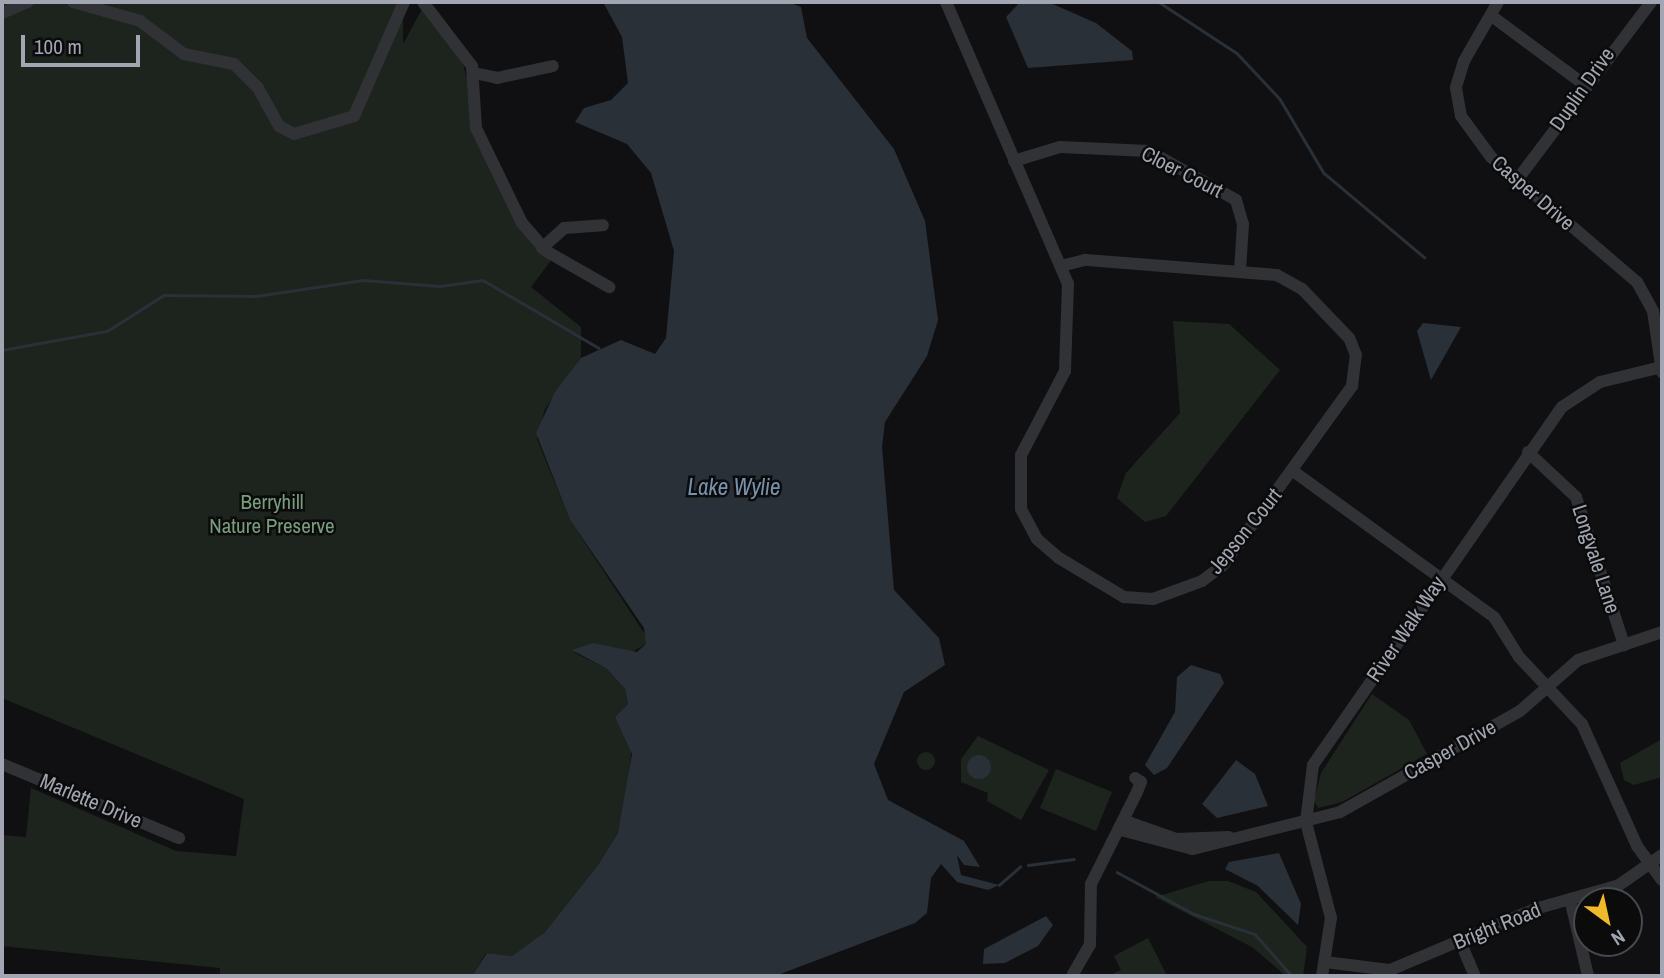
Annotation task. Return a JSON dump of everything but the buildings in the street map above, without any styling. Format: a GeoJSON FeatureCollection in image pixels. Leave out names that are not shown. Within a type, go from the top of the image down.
{"type":"FeatureCollection","features":[{"type":"Feature","properties":{"kind":"street"},"geometry":{"type":"LineString","coordinates":[[2,13],[28,2]]}},
{"type":"Feature","properties":{"kind":"street"},"geometry":{"type":"LineString","coordinates":[[73,2],[140,21],[190,57],[234,64],[258,88],[279,125],[294,134],[354,116],[404,2]]}},
{"type":"Feature","properties":{"kind":"street"},"geometry":{"type":"LineString","coordinates":[[423,2],[456,39],[474,73],[476,128],[514,212],[542,248],[610,287]]}},
{"type":"Feature","properties":{"kind":"street","name":"Jepson Court"},"geometry":{"type":"LineString","coordinates":[[946,2],[1068,284],[1065,371],[1024,446],[1017,479],[1026,521],[1050,552],[1124,597],[1153,599],[1202,582],[1223,565],[1352,386],[1356,355],[1349,338],[1302,289],[1277,275],[1085,260],[1061,266]]}},
{"type":"Feature","properties":{"kind":"street","name":"Casper Drive"},"geometry":{"type":"LineString","coordinates":[[1498,2],[1493,18],[1464,61],[1457,103],[1476,141],[1517,180],[1637,282],[1653,312],[1662,369]]}},
{"type":"Feature","properties":{"kind":"street","name":"Duplin Drive"},"geometry":{"type":"LineString","coordinates":[[1517,180],[1585,85],[1651,2]]}},
{"type":"Feature","properties":{"kind":"street"},"geometry":{"type":"LineString","coordinates":[[1493,18],[1585,85]]}},
{"type":"Feature","properties":{"kind":"street"},"geometry":{"type":"LineString","coordinates":[[474,73],[497,78],[553,66]]}},
{"type":"Feature","properties":{"kind":"street","name":"Cloer Court"},"geometry":{"type":"LineString","coordinates":[[1014,161],[1060,146],[1149,150],[1236,200],[1244,224],[1240,271]]}},
{"type":"Feature","properties":{"kind":"street"},"geometry":{"type":"LineString","coordinates":[[542,248],[564,228],[603,225]]}},
{"type":"Feature","properties":{"kind":"street","name":"River Walk Way"},"geometry":{"type":"LineString","coordinates":[[1322,976],[1330,906],[1306,822],[1313,765],[1528,452],[1577,393],[1662,369]]}},
{"type":"Feature","properties":{"kind":"street","name":"Longvale Lane"},"geometry":{"type":"LineString","coordinates":[[1528,452],[1576,496],[1624,645]]}},
{"type":"Feature","properties":{"kind":"street"},"geometry":{"type":"LineString","coordinates":[[1293,471],[1442,576],[1494,617],[1546,687],[1582,724],[1650,864],[1662,880]]}},
{"type":"Feature","properties":{"kind":"street","name":"Casper Drive"},"geometry":{"type":"LineString","coordinates":[[1123,825],[1176,839],[1233,838],[1340,812],[1503,720],[1578,660],[1662,632]]}},
{"type":"Feature","properties":{"kind":"street","name":"Marlette Drive"},"geometry":{"type":"LineString","coordinates":[[2,765],[180,838]]}},
{"type":"Feature","properties":{"kind":"street"},"geometry":{"type":"LineString","coordinates":[[1073,974],[1090,946],[1091,884],[1123,825],[1141,783],[1135,778]]}},
{"type":"Feature","properties":{"kind":"street","name":"Bright Road"},"geometry":{"type":"LineString","coordinates":[[1325,962],[1380,972],[1570,899],[1619,885],[1662,855]]}},
{"type":"Feature","properties":{"kind":"street"},"geometry":{"type":"LineString","coordinates":[[1570,899],[1588,976]]}},
{"type":"Feature","properties":{"kind":"street"},"geometry":{"type":"LineString","coordinates":[[1460,941],[1475,976]]}},
{"type":"Feature","properties":{"kind":"green space","name":"Berryhill Nature Preserve"},"geometry":{"type":"Polygon","coordinates":[[[2,2],[403,2],[403,44],[422,9],[458,45],[491,169],[552,259],[531,287],[581,327],[581,358],[545,409],[537,439],[570,520],[646,636],[646,644],[630,653],[613,647],[575,653],[607,669],[625,689],[628,704],[615,717],[632,743],[626,802],[618,833],[598,865],[545,932],[512,956],[486,953],[472,976],[220,976],[220,968],[2,946],[2,835],[26,837],[31,788],[176,851],[236,856],[244,799],[2,698],[2,2]]]}},
{"type":"Feature","properties":{"kind":"green space"},"geometry":{"type":"Polygon","coordinates":[[[1173,321],[1229,324],[1280,370],[1166,516],[1145,522],[1117,498],[1126,473],[1180,413],[1173,321]]]}},
{"type":"Feature","properties":{"kind":"green space"},"geometry":{"type":"Polygon","coordinates":[[[1372,694],[1409,720],[1427,754],[1342,802],[1318,808],[1314,801],[1321,773],[1372,694]]]}},
{"type":"Feature","properties":{"kind":"green space"},"geometry":{"type":"Polygon","coordinates":[[[978,736],[1049,770],[1021,820],[987,801],[988,793],[961,782],[961,759],[978,736]]]}},
{"type":"Feature","properties":{"kind":"green space"},"geometry":{"type":"Polygon","coordinates":[[[1662,739],[1662,777],[1634,785],[1624,780],[1620,763],[1662,739]]]}},
{"type":"Feature","properties":{"kind":"green space"},"geometry":{"type":"Polygon","coordinates":[[[922,752],[930,752],[935,761],[933,768],[922,770],[917,765],[917,757],[922,752]]]}},
{"type":"Feature","properties":{"kind":"green space"},"geometry":{"type":"Polygon","coordinates":[[[1056,769],[1112,792],[1096,831],[1040,808],[1056,769]]]}},
{"type":"Feature","properties":{"kind":"green space"},"geometry":{"type":"Polygon","coordinates":[[[1209,881],[1228,881],[1256,892],[1307,947],[1303,976],[1286,976],[1252,947],[1155,897],[1209,881]]]}},
{"type":"Feature","properties":{"kind":"green space"},"geometry":{"type":"Polygon","coordinates":[[[1148,938],[1167,976],[1109,976],[1121,970],[1114,956],[1148,938]]]}},
{"type":"Feature","properties":{"kind":"water","name":"Lake Wylie"},"geometry":{"type":"Polygon","coordinates":[[[603,2],[788,2],[801,7],[807,38],[894,149],[925,221],[938,320],[927,356],[885,422],[882,447],[894,590],[939,638],[945,665],[904,692],[874,764],[888,800],[964,841],[980,867],[964,865],[957,855],[961,875],[999,885],[988,890],[957,882],[941,864],[931,878],[927,913],[915,923],[775,976],[472,976],[487,953],[512,956],[545,932],[598,865],[618,833],[632,754],[615,717],[628,704],[625,689],[607,669],[572,650],[593,643],[637,652],[646,644],[644,628],[570,520],[536,433],[555,392],[581,358],[621,340],[655,354],[666,338],[674,251],[651,173],[627,144],[575,122],[584,108],[611,100],[628,83],[622,37],[603,2]]]}},
{"type":"Feature","properties":{"kind":"water"},"geometry":{"type":"Polygon","coordinates":[[[1020,2],[1048,2],[1096,23],[1132,51],[1133,60],[1028,68],[1006,17],[1020,2]]]}},
{"type":"Feature","properties":{"kind":"water"},"geometry":{"type":"Polygon","coordinates":[[[1423,323],[1461,327],[1431,380],[1417,331],[1423,323]]]}},
{"type":"Feature","properties":{"kind":"water"},"geometry":{"type":"Polygon","coordinates":[[[1191,665],[1220,674],[1224,683],[1167,768],[1154,775],[1145,765],[1175,712],[1177,677],[1191,665]]]}},
{"type":"Feature","properties":{"kind":"water"},"geometry":{"type":"Polygon","coordinates":[[[979,755],[990,762],[991,767],[984,778],[979,779],[968,772],[967,767],[974,756],[979,755]]]}},
{"type":"Feature","properties":{"kind":"water"},"geometry":{"type":"Polygon","coordinates":[[[1236,760],[1255,774],[1268,806],[1217,818],[1202,804],[1236,760]]]}},
{"type":"Feature","properties":{"kind":"water"},"geometry":{"type":"Polygon","coordinates":[[[1279,853],[1301,904],[1298,925],[1258,886],[1225,869],[1229,862],[1279,853]]]}},
{"type":"Feature","properties":{"kind":"water"},"geometry":{"type":"Polygon","coordinates":[[[1046,916],[1053,925],[1038,946],[1005,963],[983,964],[984,949],[1046,916]]]}},
{"type":"Feature","properties":{"kind":"waterway"},"geometry":{"type":"LineString","coordinates":[[1159,2],[1237,53],[1280,99],[1324,173],[1424,257]]}},
{"type":"Feature","properties":{"kind":"waterway"},"geometry":{"type":"LineString","coordinates":[[2,350],[107,331],[164,295],[256,296],[363,280],[440,286],[483,280],[599,348]]}},
{"type":"Feature","properties":{"kind":"waterway"},"geometry":{"type":"LineString","coordinates":[[1028,865],[1074,859]]}},
{"type":"Feature","properties":{"kind":"waterway"},"geometry":{"type":"LineString","coordinates":[[999,885],[1020,867]]}},
{"type":"Feature","properties":{"kind":"waterway"},"geometry":{"type":"LineString","coordinates":[[1117,872],[1194,914],[1255,934],[1292,976]]}}]}
